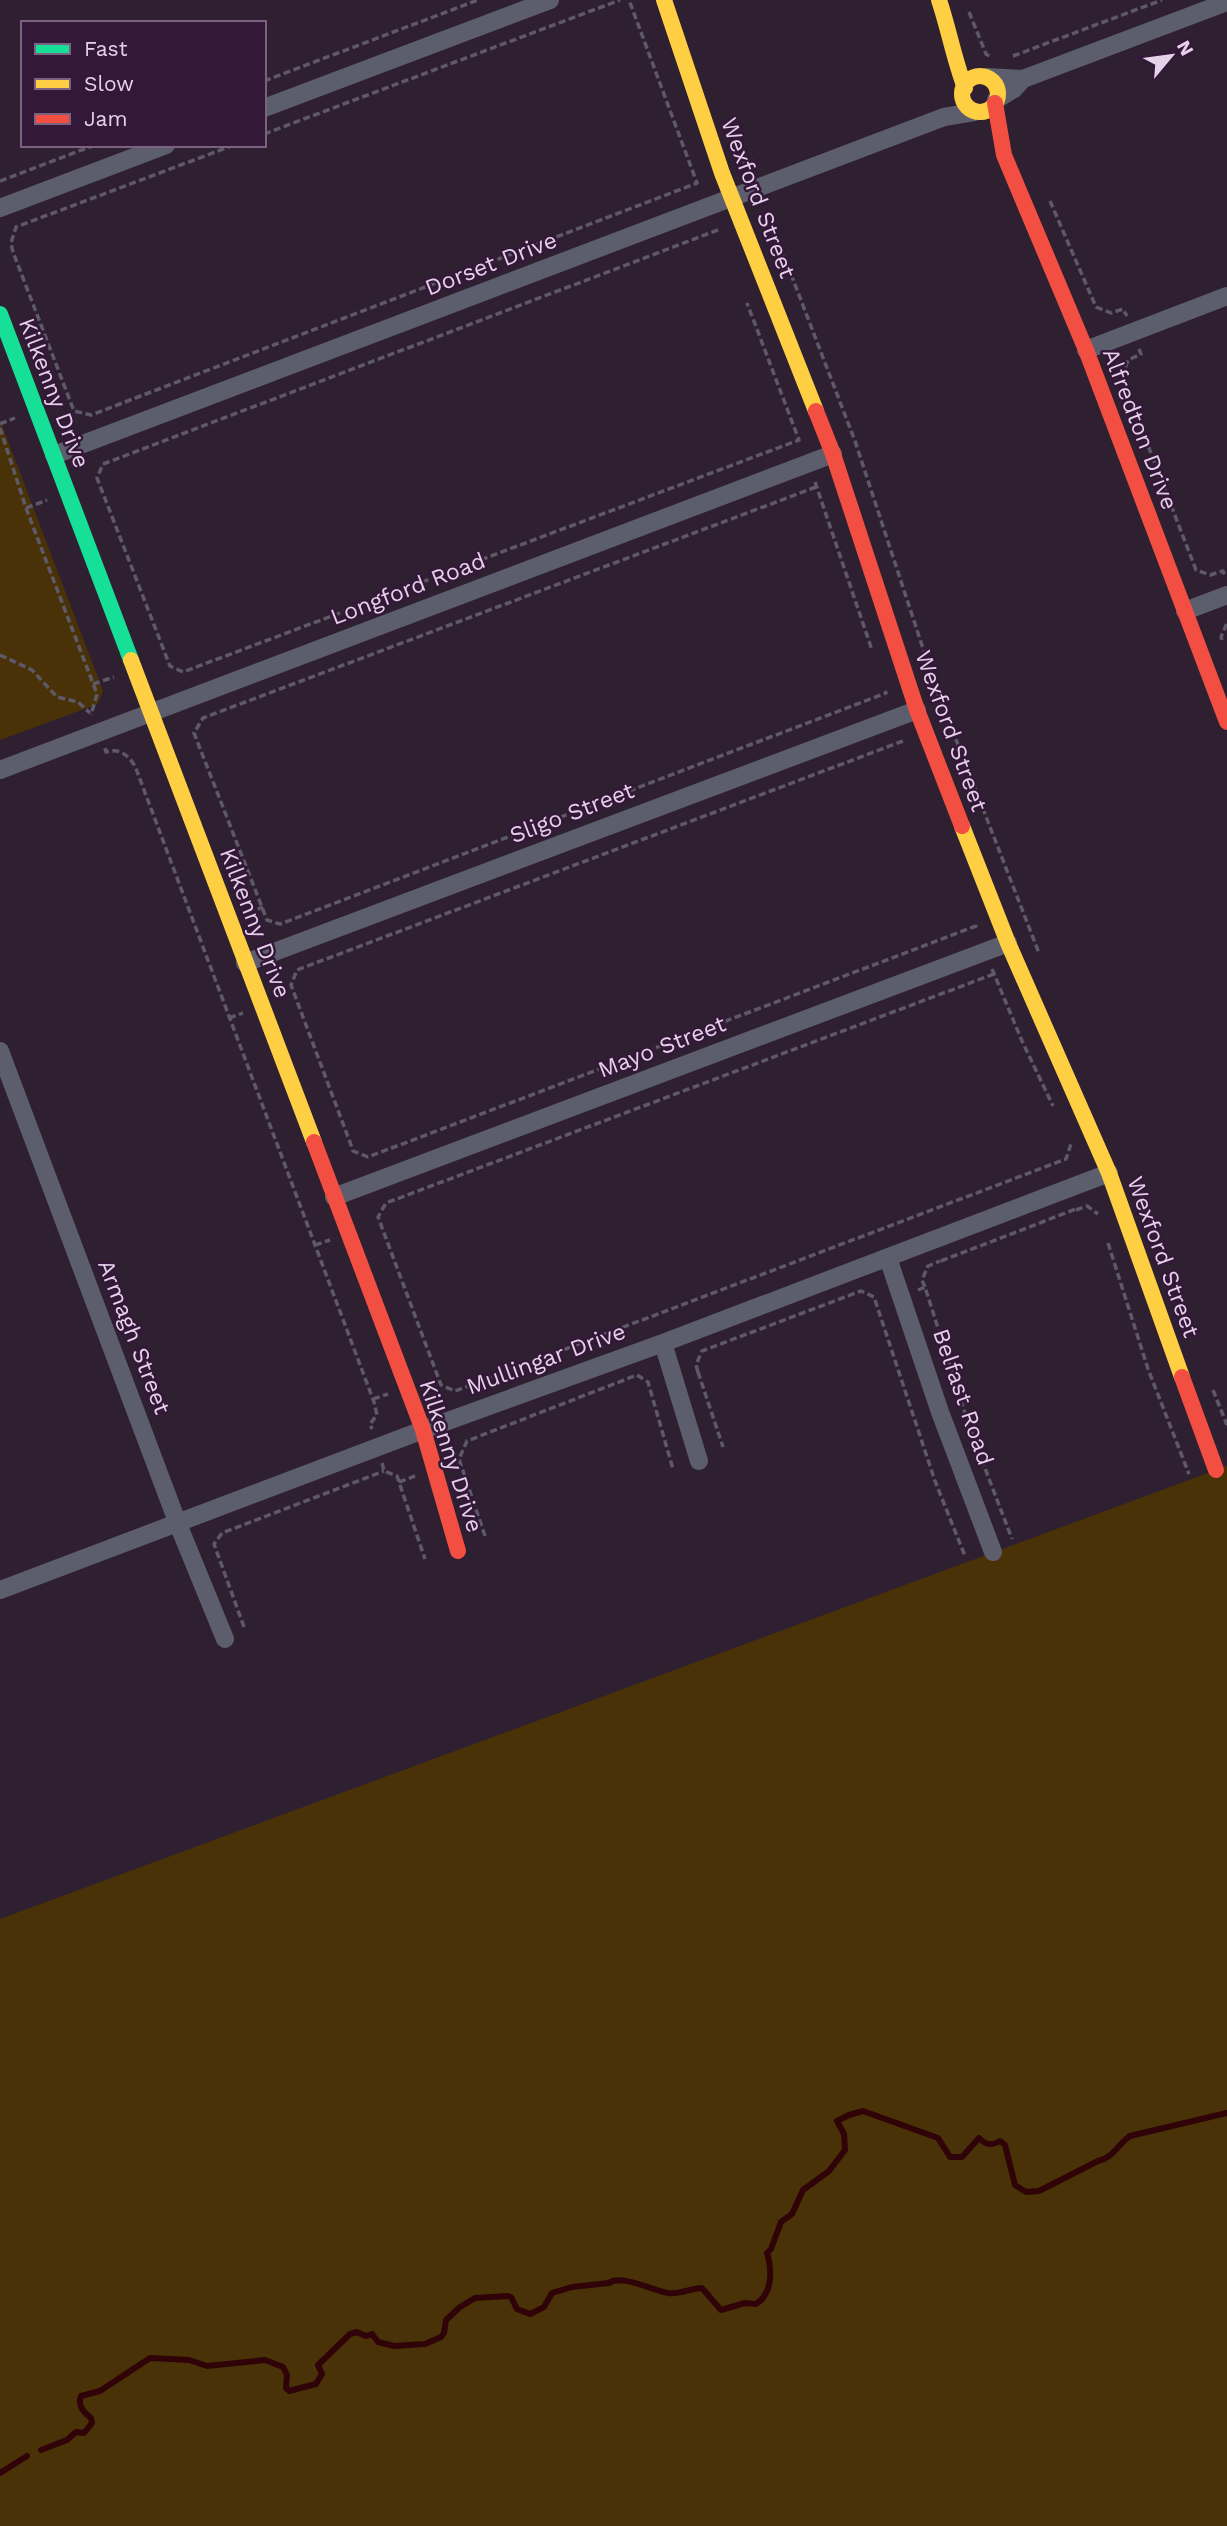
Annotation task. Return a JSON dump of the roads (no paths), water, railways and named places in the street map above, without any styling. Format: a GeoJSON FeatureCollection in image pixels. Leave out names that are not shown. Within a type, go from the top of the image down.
{"type":"FeatureCollection","features":[{"type":"Feature","properties":{"kind":"street"},"geometry":{"type":"LineString","coordinates":[[266,107],[550,0]]}},
{"type":"Feature","properties":{"kind":"street","name":"Wexford Street"},"geometry":{"type":"LineString","coordinates":[[664,0],[732,199],[833,454],[917,710],[1007,943],[1109,1173],[1216,1470]]}},
{"type":"Feature","properties":{"kind":"street"},"geometry":{"type":"LineString","coordinates":[[939,0],[952,38],[953,55],[967,105],[976,113],[986,111],[1023,79]]}},
{"type":"Feature","properties":{"kind":"street"},"geometry":{"type":"LineString","coordinates":[[944,117],[957,104],[972,79],[985,76],[1023,79],[1227,2]]}},
{"type":"Feature","properties":{"kind":"street"},"geometry":{"type":"LineString","coordinates":[[952,38],[997,88],[996,102]]}},
{"type":"Feature","properties":{"kind":"street","name":"Alfredton Drive"},"geometry":{"type":"LineString","coordinates":[[996,102],[1004,155],[1086,350],[1227,722]]}},
{"type":"Feature","properties":{"kind":"street","name":"Dorset Drive"},"geometry":{"type":"LineString","coordinates":[[54,455],[944,117],[976,113]]}},
{"type":"Feature","properties":{"kind":"street","name":"Alfredton Drive"},"geometry":{"type":"LineString","coordinates":[[976,113],[1004,155]]}},
{"type":"Feature","properties":{"kind":"street"},"geometry":{"type":"LineString","coordinates":[[0,208],[161,147]]}},
{"type":"Feature","properties":{"kind":"street"},"geometry":{"type":"LineString","coordinates":[[1086,350],[1227,296]]}},
{"type":"Feature","properties":{"kind":"street","name":"Kilkenny Drive"},"geometry":{"type":"LineString","coordinates":[[0,314],[423,1430],[458,1551]]}},
{"type":"Feature","properties":{"kind":"street","name":"Longford Road"},"geometry":{"type":"LineString","coordinates":[[0,770],[833,454]]}},
{"type":"Feature","properties":{"kind":"street"},"geometry":{"type":"LineString","coordinates":[[1185,611],[1227,595]]}},
{"type":"Feature","properties":{"kind":"street","name":"Sligo Street"},"geometry":{"type":"LineString","coordinates":[[245,963],[917,710]]}},
{"type":"Feature","properties":{"kind":"street","name":"Mayo Street"},"geometry":{"type":"LineString","coordinates":[[334,1197],[1007,943]]}},
{"type":"Feature","properties":{"kind":"street","name":"Armagh Street"},"geometry":{"type":"LineString","coordinates":[[0,1051],[178,1524],[225,1639]]}},
{"type":"Feature","properties":{"kind":"street","name":"Mullingar Drive"},"geometry":{"type":"LineString","coordinates":[[0,1590],[423,1430],[663,1343],[1109,1173]]}},
{"type":"Feature","properties":{"kind":"street","name":"Belfast Road"},"geometry":{"type":"LineString","coordinates":[[888,1258],[940,1412],[993,1552]]}},
{"type":"Feature","properties":{"kind":"street"},"geometry":{"type":"LineString","coordinates":[[663,1343],[699,1461]]}},
{"type":"Feature","properties":{"kind":"waterway"},"geometry":{"type":"LineString","coordinates":[[41,2450],[67,2440],[76,2432],[84,2433],[92,2423],[81,2406],[81,2396],[100,2391],[150,2358],[189,2360],[207,2366],[265,2360],[283,2367],[287,2375],[286,2388],[289,2391],[316,2384],[322,2374],[318,2365],[350,2334],[372,2334],[378,2342],[394,2346],[425,2344],[441,2337],[446,2320],[475,2298],[508,2296],[517,2309],[530,2314],[544,2307],[552,2293],[572,2287],[621,2280],[668,2293],[702,2288],[721,2310],[745,2303],[756,2304],[768,2288],[770,2267],[767,2253],[781,2222],[792,2214],[803,2190],[829,2171],[845,2150],[844,2134],[837,2121],[863,2111],[938,2138],[950,2157],[962,2157],[979,2138],[989,2144],[1000,2141],[1005,2145],[1015,2185],[1026,2192],[1039,2191],[1103,2159],[1130,2136],[1227,2113]]}},
{"type":"Feature","properties":{"kind":"waterway"},"geometry":{"type":"LineString","coordinates":[[0,2473],[27,2456]]}}]}
